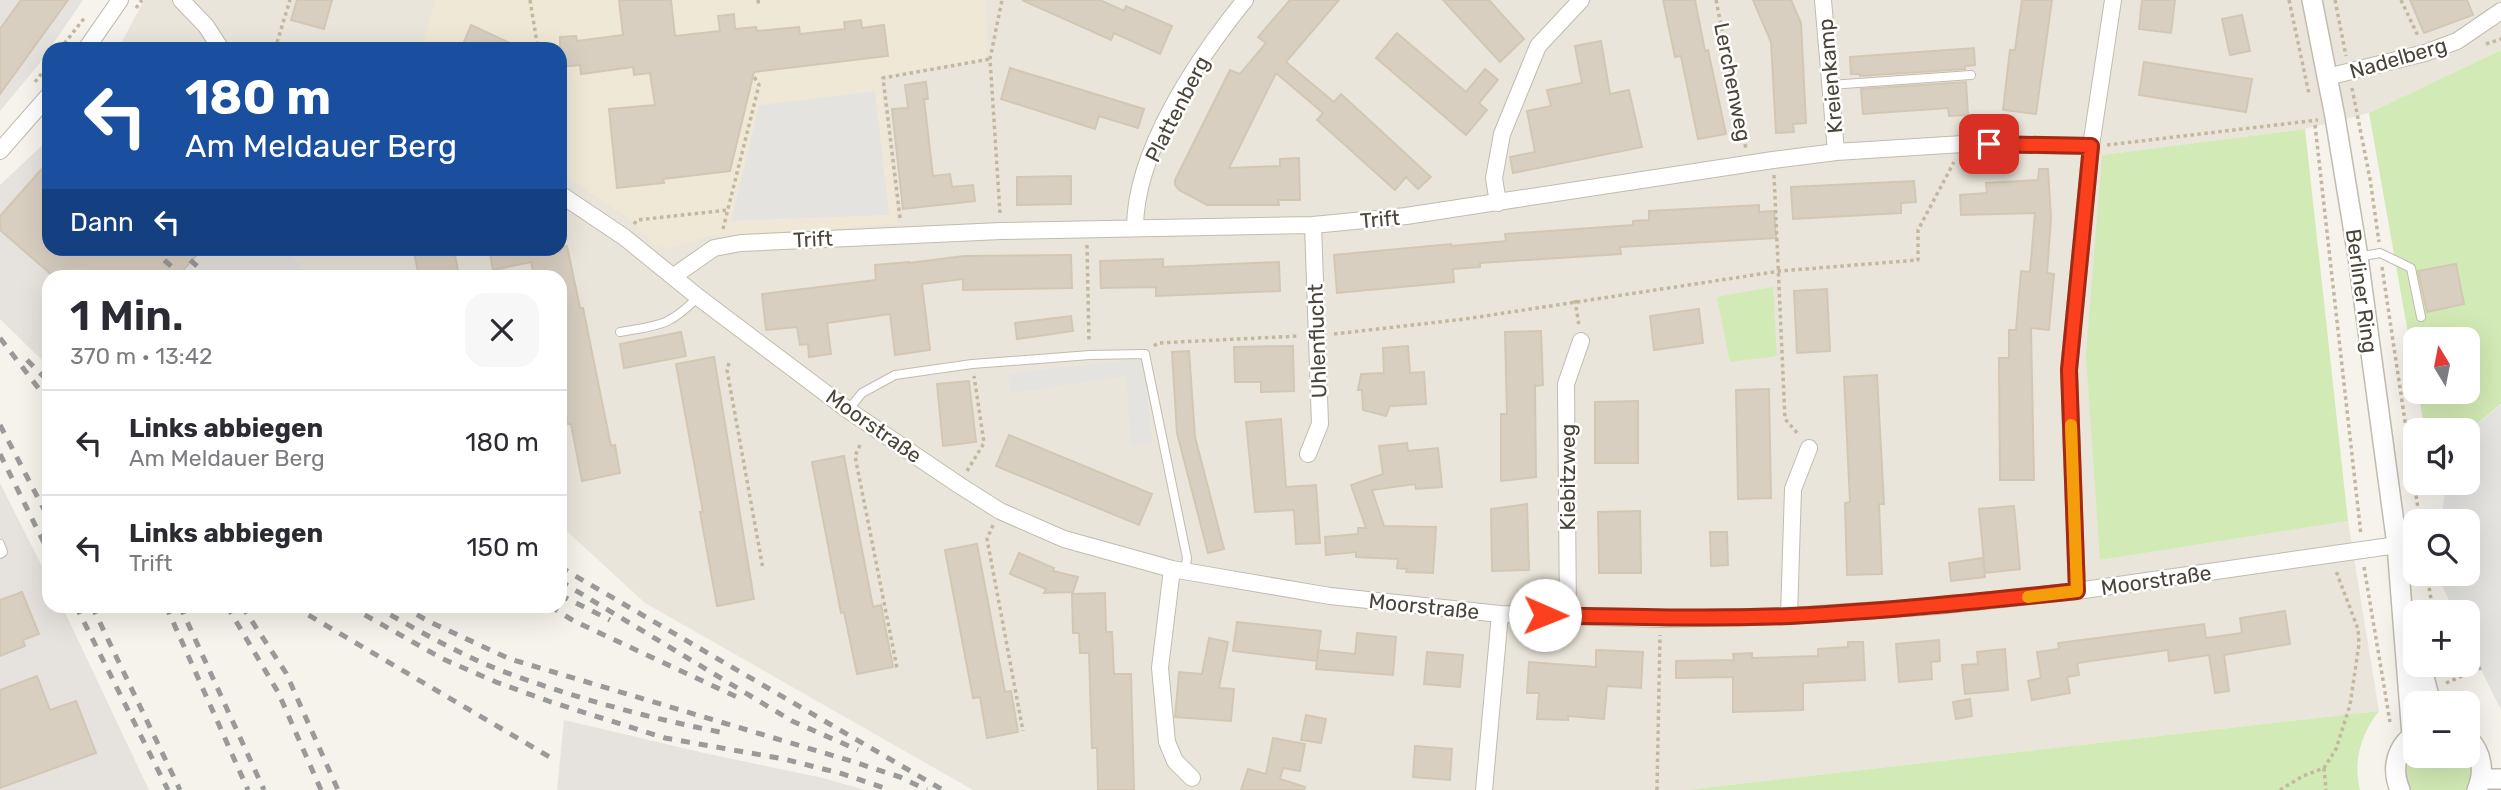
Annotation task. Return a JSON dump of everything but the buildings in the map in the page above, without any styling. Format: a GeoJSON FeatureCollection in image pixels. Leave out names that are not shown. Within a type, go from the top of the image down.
{"type":"FeatureCollection","features":[{"type":"Feature","properties":{"kind":"street"},"geometry":{"type":"LineString","coordinates":[[91,42],[120,0]]}},
{"type":"Feature","properties":{"kind":"street"},"geometry":{"type":"LineString","coordinates":[[181,0],[206,26],[216,42]]}},
{"type":"Feature","properties":{"kind":"street","name":"Plattenberg"},"geometry":{"type":"LineString","coordinates":[[1135,228],[1135,209],[1141,183],[1167,120],[1214,38],[1245,0]]}},
{"type":"Feature","properties":{"kind":"street"},"geometry":{"type":"LineString","coordinates":[[1498,203],[1494,178],[1502,134],[1538,46],[1581,0]]}},
{"type":"Feature","properties":{"kind":"street","name":"Kreienkamp"},"geometry":{"type":"LineString","coordinates":[[1823,0],[1836,152]]}},
{"type":"Feature","properties":{"kind":"street"},"geometry":{"type":"LineString","coordinates":[[2077,591],[2069,370],[2091,146],[2113,0]]}},
{"type":"Feature","properties":{"kind":"street","name":"Berliner Ring"},"geometry":{"type":"LineString","coordinates":[[2312,0],[2358,257],[2402,584],[2410,691]]}},
{"type":"Feature","properties":{"kind":"street","name":"Nadelberg"},"geometry":{"type":"LineString","coordinates":[[2327,77],[2457,41],[2501,11]]}},
{"type":"Feature","properties":{"kind":"street"},"geometry":{"type":"LineString","coordinates":[[0,151],[42,103]]}},
{"type":"Feature","properties":{"kind":"street","name":"Trift"},"geometry":{"type":"LineString","coordinates":[[674,276],[718,248],[765,241],[1001,231],[1313,225],[1406,216],[1836,152],[1963,144],[2091,146]]}},
{"type":"Feature","properties":{"kind":"street","name":"Moorstraße"},"geometry":{"type":"LineString","coordinates":[[567,199],[609,226],[848,410],[1000,511],[1064,538],[1178,570],[1330,596],[1500,614],[1660,619],[1790,616],[1937,606],[2077,591],[2397,545]]}},
{"type":"Feature","properties":{"kind":"street","name":"Uhlenflucht"},"geometry":{"type":"LineString","coordinates":[[1308,454],[1320,424],[1313,225]]}},
{"type":"Feature","properties":{"kind":"street","name":"Kiebitzweg"},"geometry":{"type":"LineString","coordinates":[[1568,616],[1566,384],[1581,341]]}},
{"type":"Feature","properties":{"kind":"street"},"geometry":{"type":"LineString","coordinates":[[1790,616],[1793,489],[1809,448]]}},
{"type":"Feature","properties":{"kind":"street"},"geometry":{"type":"LineString","coordinates":[[1178,570],[1160,668],[1167,742],[1175,761],[1192,778]]}},
{"type":"Feature","properties":{"kind":"street","name":"Berliner Ring"},"geometry":{"type":"LineString","coordinates":[[2402,584],[2406,600]]}},
{"type":"Feature","properties":{"kind":"street"},"geometry":{"type":"LineString","coordinates":[[1485,790],[1500,614]]}},
{"type":"Feature","properties":{"kind":"street"},"geometry":{"type":"LineString","coordinates":[[2400,790],[2395,777],[2396,761],[2403,747]]}},
{"type":"Feature","properties":{"kind":"street"},"geometry":{"type":"LineString","coordinates":[[2486,783],[2480,757],[2501,762]]}},
{"type":"Feature","properties":{"kind":"lane"},"geometry":{"type":"LineString","coordinates":[[1830,85],[1971,75]]}},
{"type":"Feature","properties":{"kind":"lane"},"geometry":{"type":"LineString","coordinates":[[2358,257],[2380,253],[2411,268],[2421,317]]}},
{"type":"Feature","properties":{"kind":"lane"},"geometry":{"type":"LineString","coordinates":[[620,332],[675,319],[698,297]]}},
{"type":"Feature","properties":{"kind":"lane"},"geometry":{"type":"LineString","coordinates":[[848,410],[862,393],[895,375],[972,364],[1090,355],[1144,354],[1187,558],[1178,570]]}},
{"type":"Feature","properties":{"kind":"lane"},"geometry":{"type":"LineString","coordinates":[[0,544],[4,552],[0,554]]}},
{"type":"Feature","properties":{"kind":"path"},"geometry":{"type":"LineString","coordinates":[[277,42],[290,0]]}},
{"type":"Feature","properties":{"kind":"path"},"geometry":{"type":"LineString","coordinates":[[530,0],[537,42]]}},
{"type":"Feature","properties":{"kind":"path"},"geometry":{"type":"LineString","coordinates":[[758,0],[759,6]]}},
{"type":"Feature","properties":{"kind":"path"},"geometry":{"type":"LineString","coordinates":[[1001,231],[990,59],[1002,0]]}},
{"type":"Feature","properties":{"kind":"path","name":"Lerchenweg"},"geometry":{"type":"LineString","coordinates":[[1716,0],[1749,164]]}},
{"type":"Feature","properties":{"kind":"path"},"geometry":{"type":"LineString","coordinates":[[2289,0],[2309,94]]}},
{"type":"Feature","properties":{"kind":"path"},"geometry":{"type":"LineString","coordinates":[[2335,0],[2347,61]]}},
{"type":"Feature","properties":{"kind":"path"},"geometry":{"type":"LineString","coordinates":[[2401,0],[2421,42]]}},
{"type":"Feature","properties":{"kind":"path"},"geometry":{"type":"LineString","coordinates":[[65,42],[90,10]]}},
{"type":"Feature","properties":{"kind":"path"},"geometry":{"type":"LineString","coordinates":[[902,235],[883,78],[990,59]]}},
{"type":"Feature","properties":{"kind":"path"},"geometry":{"type":"LineString","coordinates":[[718,248],[759,85],[753,75]]}},
{"type":"Feature","properties":{"kind":"path"},"geometry":{"type":"LineString","coordinates":[[2353,88],[2370,179],[2405,418]]}},
{"type":"Feature","properties":{"kind":"path"},"geometry":{"type":"LineString","coordinates":[[2312,108],[2360,529]]}},
{"type":"Feature","properties":{"kind":"path"},"geometry":{"type":"LineString","coordinates":[[2091,146],[2315,121]]}},
{"type":"Feature","properties":{"kind":"path"},"geometry":{"type":"LineString","coordinates":[[1144,354],[1158,342],[1317,336],[1465,318],[1780,271],[1918,260],[1918,230],[1963,144]]}},
{"type":"Feature","properties":{"kind":"path"},"geometry":{"type":"LineString","coordinates":[[1773,160],[1785,419],[1809,448]]}},
{"type":"Feature","properties":{"kind":"path"},"geometry":{"type":"LineString","coordinates":[[631,229],[637,220],[727,210]]}},
{"type":"Feature","properties":{"kind":"path"},"geometry":{"type":"LineString","coordinates":[[1086,229],[1090,355]]}},
{"type":"Feature","properties":{"kind":"path"},"geometry":{"type":"LineString","coordinates":[[1574,300],[1581,341]]}},
{"type":"Feature","properties":{"kind":"path"},"geometry":{"type":"LineString","coordinates":[[729,363],[727,370],[763,569]]}},
{"type":"Feature","properties":{"kind":"path"},"geometry":{"type":"LineString","coordinates":[[958,485],[984,443],[972,364]]}},
{"type":"Feature","properties":{"kind":"path"},"geometry":{"type":"LineString","coordinates":[[860,445],[855,456],[897,668]]}},
{"type":"Feature","properties":{"kind":"path"},"geometry":{"type":"LineString","coordinates":[[1000,511],[987,539],[1023,731]]}},
{"type":"Feature","properties":{"kind":"path"},"geometry":{"type":"LineString","coordinates":[[2280,790],[2303,776],[2324,768],[2336,750],[2350,705],[2359,644],[2358,629],[2337,578],[2333,555]]}},
{"type":"Feature","properties":{"kind":"path"},"geometry":{"type":"LineString","coordinates":[[2364,567],[2391,731]]}},
{"type":"Feature","properties":{"kind":"path"},"geometry":{"type":"LineString","coordinates":[[1657,790],[1660,619]]}},
{"type":"Feature","properties":{"kind":"path"},"geometry":{"type":"LineString","coordinates":[[2444,684],[2483,667]]}},
{"type":"Feature","properties":{"kind":"path"},"geometry":{"type":"LineString","coordinates":[[2324,768],[2326,790]]}},
{"type":"Feature","properties":{"kind":"shaded area"},"geometry":{"type":"Polygon","coordinates":[[[0,0],[83,0],[54,42],[42,42],[42,60],[0,111],[0,0]]]}},
{"type":"Feature","properties":{"kind":"shaded area"},"geometry":{"type":"Polygon","coordinates":[[[144,0],[2501,0],[2501,50],[2369,113],[2305,129],[2103,155],[2100,560],[2348,521],[2379,711],[1686,790],[973,790],[645,603],[567,531],[567,270],[306,270],[292,256],[567,256],[567,42],[122,42],[144,0]]]}},
{"type":"Feature","properties":{"kind":"shaded area"},"geometry":{"type":"Polygon","coordinates":[[[436,0],[985,0],[987,58],[880,76],[898,224],[711,236],[667,249],[655,246],[632,221],[567,178],[567,42],[423,42],[436,0]]]}},
{"type":"Feature","properties":{"kind":"shaded area"},"geometry":{"type":"Polygon","coordinates":[[[875,91],[889,215],[731,221],[759,105],[875,91]]]}},
{"type":"Feature","properties":{"kind":"shaded area"},"geometry":{"type":"Polygon","coordinates":[[[42,146],[42,256],[292,256],[306,270],[42,270],[42,360],[0,319],[0,185],[42,146]]]}},
{"type":"Feature","properties":{"kind":"shaded area"},"geometry":{"type":"Polygon","coordinates":[[[1144,358],[1152,444],[1131,445],[1126,376],[1011,393],[1008,374],[1144,358]]]}},
{"type":"Feature","properties":{"kind":"shaded area"},"geometry":{"type":"Polygon","coordinates":[[[2501,405],[2501,710],[2480,667],[2480,600],[2449,600],[2442,586],[2480,586],[2480,509],[2443,509],[2444,495],[2480,495],[2480,422],[2501,405]]]}},
{"type":"Feature","properties":{"kind":"shaded area"},"geometry":{"type":"Polygon","coordinates":[[[0,483],[42,566],[42,613],[65,613],[149,790],[0,790],[0,483]]]}},
{"type":"Feature","properties":{"kind":"shaded area"},"geometry":{"type":"Polygon","coordinates":[[[564,720],[823,778],[865,790],[557,790],[564,720]]]}},
{"type":"Feature","properties":{"kind":"green space"},"geometry":{"type":"Polygon","coordinates":[[[2501,50],[2501,404],[2480,421],[2480,418],[2423,418],[2420,404],[2480,404],[2480,327],[2407,327],[2369,113],[2501,50]]]}},
{"type":"Feature","properties":{"kind":"green space"},"geometry":{"type":"Polygon","coordinates":[[[2305,129],[2348,521],[2100,560],[2086,355],[2102,155],[2305,129]]]}},
{"type":"Feature","properties":{"kind":"green space"},"geometry":{"type":"Polygon","coordinates":[[[1773,287],[1777,356],[1730,362],[1717,297],[1773,287]]]}},
{"type":"Feature","properties":{"kind":"green space"},"geometry":{"type":"Polygon","coordinates":[[[2379,711],[2367,729],[2360,748],[2357,768],[2360,790],[1686,790],[2379,711]]]}},
{"type":"Feature","properties":{"kind":"green space"},"geometry":{"type":"Polygon","coordinates":[[[2403,759],[2403,768],[2474,768],[2471,790],[2406,790],[2401,762],[2403,759]]]}},
{"type":"Feature","properties":{"kind":"railway"},"geometry":{"type":"LineString","coordinates":[[160,256],[175,270]]}},
{"type":"Feature","properties":{"kind":"railway"},"geometry":{"type":"LineString","coordinates":[[186,256],[201,270]]}},
{"type":"Feature","properties":{"kind":"railway"},"geometry":{"type":"LineString","coordinates":[[0,338],[42,393]]}},
{"type":"Feature","properties":{"kind":"railway"},"geometry":{"type":"LineString","coordinates":[[27,360],[42,375]]}},
{"type":"Feature","properties":{"kind":"railway"},"geometry":{"type":"LineString","coordinates":[[0,425],[42,506]]}},
{"type":"Feature","properties":{"kind":"railway"},"geometry":{"type":"LineString","coordinates":[[0,454],[42,539]]}},
{"type":"Feature","properties":{"kind":"railway"},"geometry":{"type":"LineString","coordinates":[[567,571],[943,790]]}},
{"type":"Feature","properties":{"kind":"railway"},"geometry":{"type":"LineString","coordinates":[[567,585],[792,721],[858,750]]}},
{"type":"Feature","properties":{"kind":"railway"},"geometry":{"type":"LineString","coordinates":[[567,598],[610,620]]}},
{"type":"Feature","properties":{"kind":"railway"},"geometry":{"type":"LineString","coordinates":[[80,613],[168,790]]}},
{"type":"Feature","properties":{"kind":"railway"},"geometry":{"type":"LineString","coordinates":[[95,613],[180,790]]}},
{"type":"Feature","properties":{"kind":"railway"},"geometry":{"type":"LineString","coordinates":[[169,613],[248,790]]}},
{"type":"Feature","properties":{"kind":"railway"},"geometry":{"type":"LineString","coordinates":[[183,613],[264,790]]}},
{"type":"Feature","properties":{"kind":"railway"},"geometry":{"type":"LineString","coordinates":[[231,613],[278,692],[321,790]]}},
{"type":"Feature","properties":{"kind":"railway"},"geometry":{"type":"LineString","coordinates":[[247,613],[286,673],[338,790]]}},
{"type":"Feature","properties":{"kind":"railway"},"geometry":{"type":"LineString","coordinates":[[305,613],[553,759]]}},
{"type":"Feature","properties":{"kind":"railway"},"geometry":{"type":"LineString","coordinates":[[361,613],[443,659],[551,702],[665,738],[784,759],[843,774],[890,790]]}},
{"type":"Feature","properties":{"kind":"railway"},"geometry":{"type":"LineString","coordinates":[[388,613],[460,652],[513,675],[618,708],[725,733]]}},
{"type":"Feature","properties":{"kind":"railway"},"geometry":{"type":"LineString","coordinates":[[414,613],[510,659],[851,761],[900,777],[927,790]]}},
{"type":"Feature","properties":{"kind":"railway"},"geometry":{"type":"LineString","coordinates":[[561,613],[739,698]]}},
{"type":"Feature","properties":{"kind":"slow traffic"},"geometry":{"type":"LineString","coordinates":[[2028,597],[2077,591],[2071,425]]}},
{"type":"Feature","properties":{"kind":"route"},"geometry":{"type":"LineString","coordinates":[[1545,615],[1660,619],[1790,616],[1937,606],[2077,591],[2069,370],[2091,146],[1989,144]]}}]}
